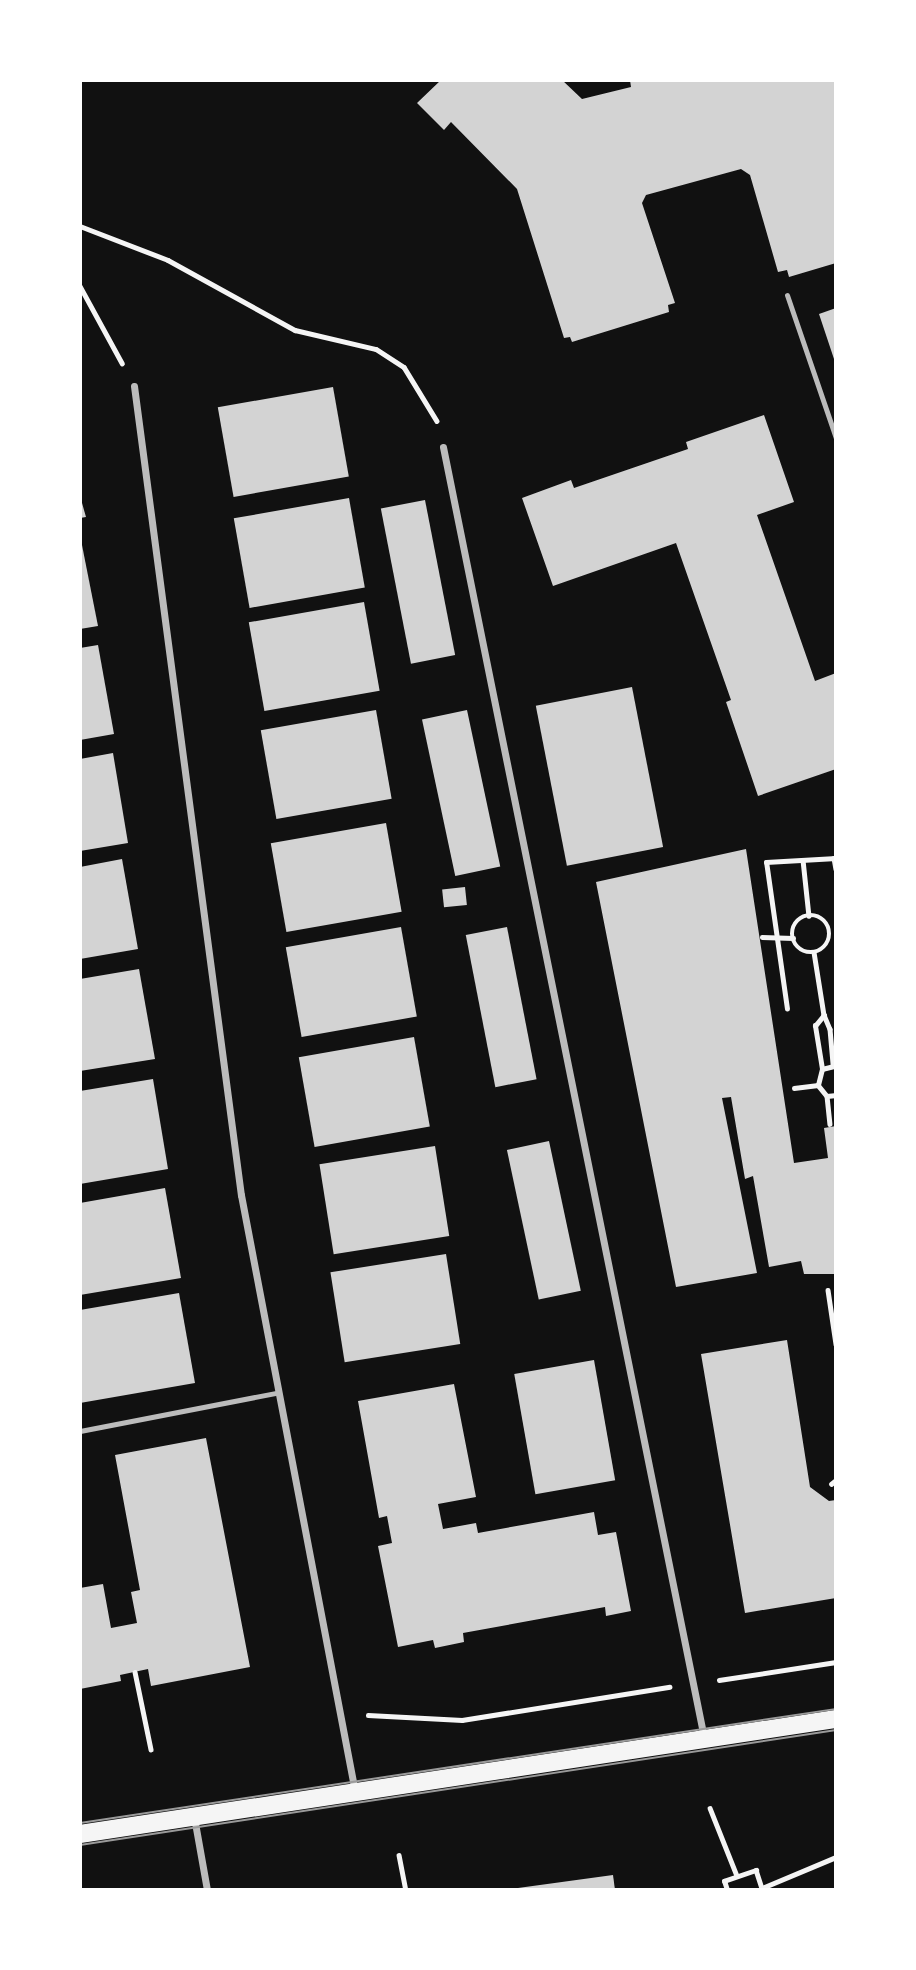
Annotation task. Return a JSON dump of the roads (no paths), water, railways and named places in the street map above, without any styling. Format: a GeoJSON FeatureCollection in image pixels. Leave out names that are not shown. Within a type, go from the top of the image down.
{"type":"FeatureCollection","features":[{"type":"Feature","properties":{"kind":"main road"},"geometry":{"type":"LineString","coordinates":[[80,1834],[835,1718]]}},
{"type":"Feature","properties":{"kind":"street"},"geometry":{"type":"LineString","coordinates":[[134,386],[241,1195],[276,1393],[355,1792]]}},
{"type":"Feature","properties":{"kind":"street"},"geometry":{"type":"LineString","coordinates":[[443,447],[695,1683],[704,1739]]}},
{"type":"Feature","properties":{"kind":"street"},"geometry":{"type":"LineString","coordinates":[[194,1816],[207,1889]]}},
{"type":"Feature","properties":{"kind":"lane"},"geometry":{"type":"LineString","coordinates":[[788,295],[835,438]]}},
{"type":"Feature","properties":{"kind":"lane"},"geometry":{"type":"LineString","coordinates":[[80,1431],[276,1393]]}},
{"type":"Feature","properties":{"kind":"tram line"},"geometry":{"type":"LineString","coordinates":[[80,1823],[836,1709]]}},
{"type":"Feature","properties":{"kind":"tram line"},"geometry":{"type":"LineString","coordinates":[[80,1845],[836,1730]]}}]}
